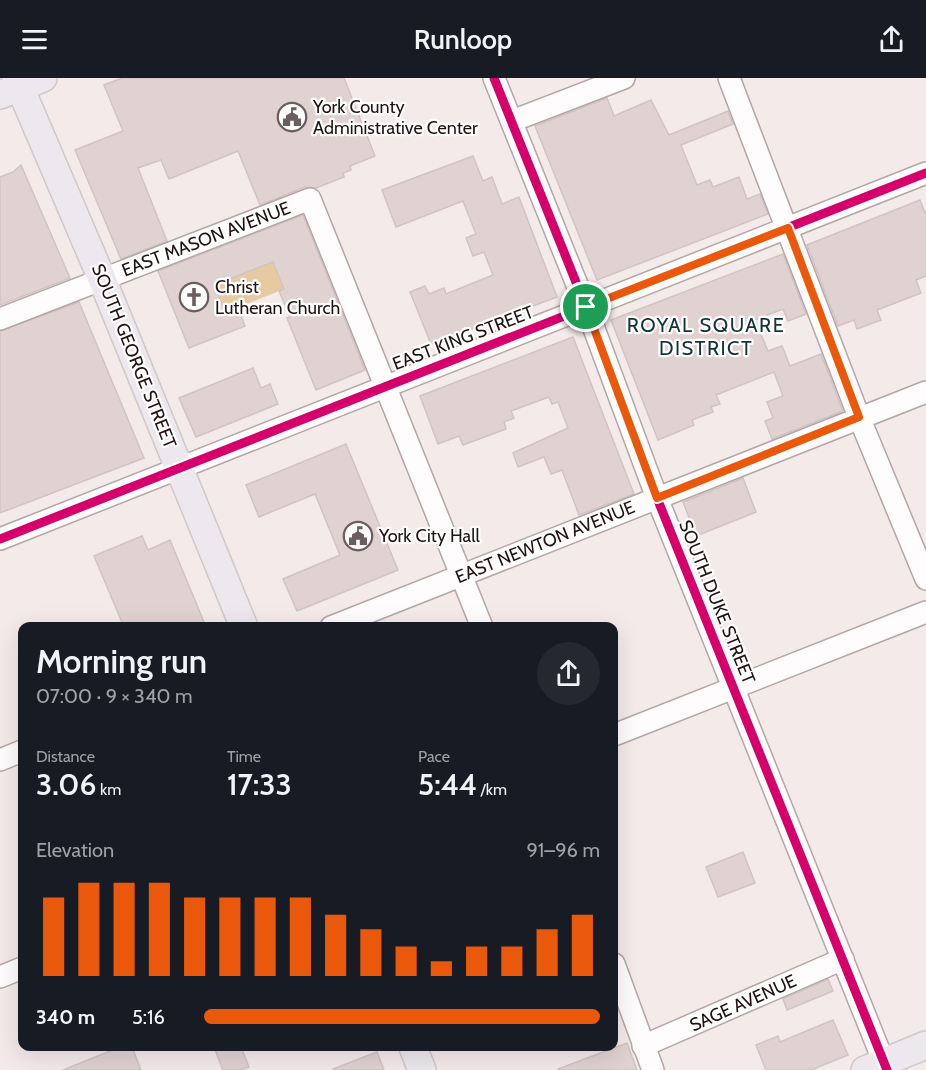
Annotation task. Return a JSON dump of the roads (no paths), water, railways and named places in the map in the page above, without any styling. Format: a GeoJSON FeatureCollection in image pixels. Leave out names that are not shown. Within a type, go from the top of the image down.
{"type":"FeatureCollection","features":[{"type":"Feature","properties":{"kind":"main road","name":"SOUTH GEORGE STREET"},"geometry":{"type":"LineString","coordinates":[[20,84],[242,622]]}},
{"type":"Feature","properties":{"kind":"main road"},"geometry":{"type":"LineString","coordinates":[[879,1067],[926,1046]]}},
{"type":"Feature","properties":{"kind":"main road"},"geometry":{"type":"LineString","coordinates":[[415,1051],[422,1070]]}},
{"type":"Feature","properties":{"kind":"street","name":"SOUTH DUKE STREET"},"geometry":{"type":"LineString","coordinates":[[494,78],[586,307],[657,498],[843,959],[879,1067]]}},
{"type":"Feature","properties":{"kind":"street"},"geometry":{"type":"LineString","coordinates":[[512,121],[624,78]]}},
{"type":"Feature","properties":{"kind":"street"},"geometry":{"type":"LineString","coordinates":[[729,78],[859,417],[926,579]]}},
{"type":"Feature","properties":{"kind":"street","name":"EAST KING STREET"},"geometry":{"type":"LineString","coordinates":[[0,539],[926,173]]}},
{"type":"Feature","properties":{"kind":"street","name":"EAST MASON AVENUE"},"geometry":{"type":"LineString","coordinates":[[0,319],[310,199],[385,386]]}},
{"type":"Feature","properties":{"kind":"street"},"geometry":{"type":"LineString","coordinates":[[385,386],[480,622]]}},
{"type":"Feature","properties":{"kind":"street","name":"EAST NEWTON AVENUE"},"geometry":{"type":"LineString","coordinates":[[344,622],[926,392]]}},
{"type":"Feature","properties":{"kind":"street"},"geometry":{"type":"LineString","coordinates":[[618,733],[926,612]]}},
{"type":"Feature","properties":{"kind":"street"},"geometry":{"type":"LineString","coordinates":[[0,759],[18,752]]}},
{"type":"Feature","properties":{"kind":"street","name":"SAGE AVENUE"},"geometry":{"type":"LineString","coordinates":[[643,1047],[843,959]]}},
{"type":"Feature","properties":{"kind":"street"},"geometry":{"type":"LineString","coordinates":[[0,977],[18,970]]}},
{"type":"Feature","properties":{"kind":"street"},"geometry":{"type":"LineString","coordinates":[[618,975],[653,1070]]}},
{"type":"Feature","properties":{"kind":"place","name":"York County Administrative Center"},"geometry":{"type":"Point","coordinates":[292,117]}},
{"type":"Feature","properties":{"kind":"place","name":"Christ Lutheran Church"},"geometry":{"type":"Point","coordinates":[194,297]}},
{"type":"Feature","properties":{"kind":"place","name":"York City Hall"},"geometry":{"type":"Point","coordinates":[358,536]}},
{"type":"Feature","properties":{"kind":"district","name":"ROYAL SQUARE DISTRICT"},"geometry":{"type":"Point","coordinates":[706,336]}}]}
